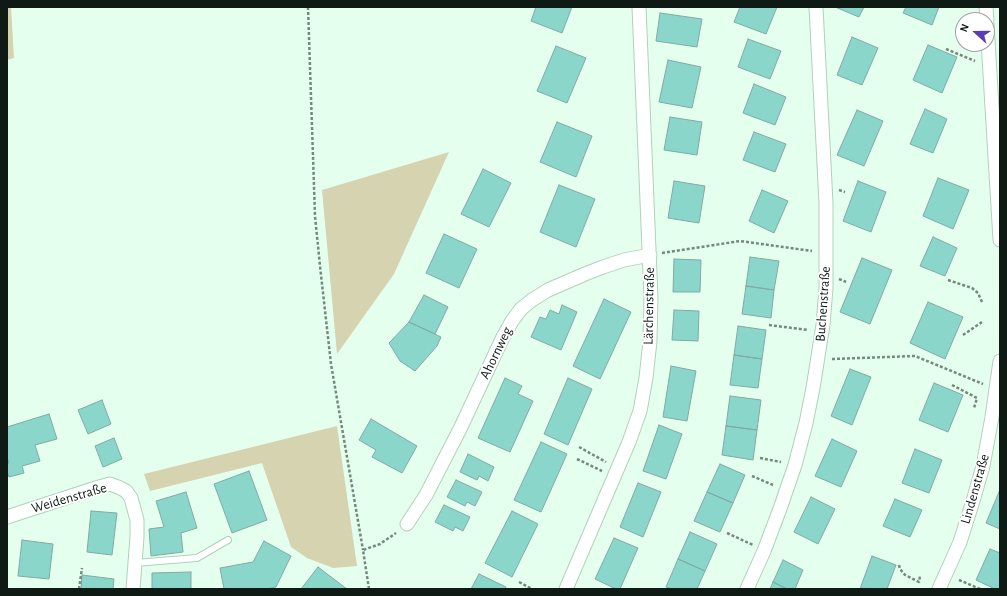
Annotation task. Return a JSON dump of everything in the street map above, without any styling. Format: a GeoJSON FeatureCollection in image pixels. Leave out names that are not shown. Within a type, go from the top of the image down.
{"type":"FeatureCollection","features":[{"type":"Feature","properties":{"kind":"street","name":"Lärchenstraße"},"geometry":{"type":"LineString","coordinates":[[566,589],[629,442],[640,411],[646,378],[650,341],[651,298],[639,7]]}},
{"type":"Feature","properties":{"kind":"street","name":"Buchenstraße"},"geometry":{"type":"LineString","coordinates":[[747,589],[764,551],[795,465],[806,424],[822,331],[826,288],[826,203],[816,7]]}},
{"type":"Feature","properties":{"kind":"street"},"geometry":{"type":"LineString","coordinates":[[989,52],[1000,240]]}},
{"type":"Feature","properties":{"kind":"street","name":"Ahornweg"},"geometry":{"type":"LineString","coordinates":[[407,524],[426,495],[460,429],[503,338],[512,321],[521,309],[548,290],[603,266],[636,257],[650,255]]}},
{"type":"Feature","properties":{"kind":"street","name":"Lindenstraße"},"geometry":{"type":"LineString","coordinates":[[939,589],[960,542],[995,436],[1000,361]]}},
{"type":"Feature","properties":{"kind":"street","name":"Weidenstraße"},"geometry":{"type":"LineString","coordinates":[[7,517],[110,484],[126,491],[131,498],[137,520],[133,589]]}},
{"type":"Feature","properties":{"kind":"lane"},"geometry":{"type":"LineString","coordinates":[[135,563],[197,558],[228,540]]}},
{"type":"Feature","properties":{"kind":"path"},"geometry":{"type":"LineString","coordinates":[[308,7],[315,208],[320,266],[331,364],[369,589]]}},
{"type":"Feature","properties":{"kind":"path"},"geometry":{"type":"LineString","coordinates":[[946,49],[990,68]]}},
{"type":"Feature","properties":{"kind":"path"},"geometry":{"type":"LineString","coordinates":[[650,255],[740,242],[826,254]]}},
{"type":"Feature","properties":{"kind":"path"},"geometry":{"type":"LineString","coordinates":[[948,280],[972,288],[978,293],[982,302]]}},
{"type":"Feature","properties":{"kind":"path"},"geometry":{"type":"LineString","coordinates":[[962,335],[982,322]]}},
{"type":"Feature","properties":{"kind":"path"},"geometry":{"type":"LineString","coordinates":[[769,325],[822,331]]}},
{"type":"Feature","properties":{"kind":"path"},"geometry":{"type":"LineString","coordinates":[[818,359],[915,356],[997,390]]}},
{"type":"Feature","properties":{"kind":"path"},"geometry":{"type":"LineString","coordinates":[[952,385],[977,398],[974,408]]}},
{"type":"Feature","properties":{"kind":"path"},"geometry":{"type":"LineString","coordinates":[[579,447],[617,473]]}},
{"type":"Feature","properties":{"kind":"path"},"geometry":{"type":"LineString","coordinates":[[760,458],[795,465]]}},
{"type":"Feature","properties":{"kind":"path"},"geometry":{"type":"LineString","coordinates":[[577,459],[617,473]]}},
{"type":"Feature","properties":{"kind":"path"},"geometry":{"type":"LineString","coordinates":[[752,476],[786,491]]}},
{"type":"Feature","properties":{"kind":"path"},"geometry":{"type":"LineString","coordinates":[[363,550],[380,544],[407,524]]}},
{"type":"Feature","properties":{"kind":"path"},"geometry":{"type":"LineString","coordinates":[[727,532],[764,551]]}},
{"type":"Feature","properties":{"kind":"path"},"geometry":{"type":"LineString","coordinates":[[899,565],[900,569],[905,575],[919,582],[920,576]]}},
{"type":"Feature","properties":{"kind":"path"},"geometry":{"type":"LineString","coordinates":[[79,589],[82,568]]}},
{"type":"Feature","properties":{"kind":"path"},"geometry":{"type":"LineString","coordinates":[[945,575],[980,589]]}},
{"type":"Feature","properties":{"kind":"path"},"geometry":{"type":"LineString","coordinates":[[519,582],[532,589]]}},
{"type":"Feature","properties":{"kind":"shaded area"},"geometry":{"type":"Polygon","coordinates":[[[7,7],[11,7],[14,58],[7,60],[7,7]]]}},
{"type":"Feature","properties":{"kind":"shaded area"},"geometry":{"type":"Polygon","coordinates":[[[449,152],[394,274],[337,354],[322,190],[449,152]]]}},
{"type":"Feature","properties":{"kind":"shaded area"},"geometry":{"type":"Polygon","coordinates":[[[337,426],[357,566],[333,568],[307,558],[291,547],[262,463],[150,491],[144,474],[337,426]]]}},
{"type":"Feature","properties":{"kind":"building"},"geometry":{"type":"Polygon","coordinates":[[[536,7],[572,7],[562,33],[531,21],[536,7]]]}},
{"type":"Feature","properties":{"kind":"building"},"geometry":{"type":"Polygon","coordinates":[[[740,7],[777,7],[766,34],[734,22],[740,7]]]}},
{"type":"Feature","properties":{"kind":"building"},"geometry":{"type":"Polygon","coordinates":[[[835,7],[864,7],[859,17],[835,7]]]}},
{"type":"Feature","properties":{"kind":"building"},"geometry":{"type":"Polygon","coordinates":[[[906,7],[939,7],[932,25],[903,13],[906,7]]]}},
{"type":"Feature","properties":{"kind":"building"},"geometry":{"type":"Polygon","coordinates":[[[660,13],[702,19],[697,47],[656,41],[660,13]]]}},
{"type":"Feature","properties":{"kind":"building"},"geometry":{"type":"Polygon","coordinates":[[[852,37],[878,48],[862,85],[837,75],[852,37]]]}},
{"type":"Feature","properties":{"kind":"building"},"geometry":{"type":"Polygon","coordinates":[[[748,39],[781,51],[770,79],[738,67],[748,39]]]}},
{"type":"Feature","properties":{"kind":"building"},"geometry":{"type":"Polygon","coordinates":[[[928,45],[957,57],[942,93],[913,80],[928,45]]]}},
{"type":"Feature","properties":{"kind":"building"},"geometry":{"type":"Polygon","coordinates":[[[556,46],[586,58],[567,103],[537,91],[556,46]]]}},
{"type":"Feature","properties":{"kind":"building"},"geometry":{"type":"Polygon","coordinates":[[[668,60],[701,67],[692,108],[659,102],[668,60]]]}},
{"type":"Feature","properties":{"kind":"building"},"geometry":{"type":"Polygon","coordinates":[[[754,84],[786,97],[775,125],[743,113],[754,84]]]}},
{"type":"Feature","properties":{"kind":"building"},"geometry":{"type":"Polygon","coordinates":[[[925,109],[947,119],[933,153],[910,144],[925,109]]]}},
{"type":"Feature","properties":{"kind":"building"},"geometry":{"type":"Polygon","coordinates":[[[857,110],[883,121],[864,166],[837,155],[857,110]]]}},
{"type":"Feature","properties":{"kind":"building"},"geometry":{"type":"Polygon","coordinates":[[[670,117],[702,122],[697,155],[664,150],[670,117]]]}},
{"type":"Feature","properties":{"kind":"building"},"geometry":{"type":"Polygon","coordinates":[[[557,122],[592,136],[576,177],[540,162],[557,122]]]}},
{"type":"Feature","properties":{"kind":"building"},"geometry":{"type":"Polygon","coordinates":[[[754,132],[786,144],[775,172],[743,160],[754,132]]]}},
{"type":"Feature","properties":{"kind":"building"},"geometry":{"type":"Polygon","coordinates":[[[483,169],[511,183],[489,227],[461,214],[483,169]]]}},
{"type":"Feature","properties":{"kind":"building"},"geometry":{"type":"Polygon","coordinates":[[[938,178],[969,190],[953,229],[923,216],[938,178]]]}},
{"type":"Feature","properties":{"kind":"building"},"geometry":{"type":"Polygon","coordinates":[[[674,181],[705,186],[699,223],[668,218],[674,181]]]}},
{"type":"Feature","properties":{"kind":"building"},"geometry":{"type":"Polygon","coordinates":[[[858,181],[886,192],[871,232],[843,221],[858,181]]]}},
{"type":"Feature","properties":{"kind":"building"},"geometry":{"type":"Polygon","coordinates":[[[559,185],[595,199],[576,247],[540,232],[559,185]]]}},
{"type":"Feature","properties":{"kind":"building"},"geometry":{"type":"Polygon","coordinates":[[[762,190],[788,201],[774,233],[749,221],[762,190]]]}},
{"type":"Feature","properties":{"kind":"building"},"geometry":{"type":"Polygon","coordinates":[[[444,234],[477,249],[459,288],[426,273],[444,234]]]}},
{"type":"Feature","properties":{"kind":"building"},"geometry":{"type":"Polygon","coordinates":[[[933,237],[957,248],[945,276],[920,266],[933,237]]]}},
{"type":"Feature","properties":{"kind":"building"},"geometry":{"type":"Polygon","coordinates":[[[750,257],[779,261],[774,290],[746,286],[750,257]]]}},
{"type":"Feature","properties":{"kind":"building"},"geometry":{"type":"Polygon","coordinates":[[[862,258],[892,270],[870,324],[840,312],[862,258]]]}},
{"type":"Feature","properties":{"kind":"building"},"geometry":{"type":"Polygon","coordinates":[[[674,259],[701,260],[700,292],[673,292],[674,259]]]}},
{"type":"Feature","properties":{"kind":"building"},"geometry":{"type":"Polygon","coordinates":[[[746,286],[774,290],[771,318],[742,314],[746,286]]]}},
{"type":"Feature","properties":{"kind":"building"},"geometry":{"type":"Polygon","coordinates":[[[424,295],[448,307],[435,334],[409,322],[424,295]]]}},
{"type":"Feature","properties":{"kind":"building"},"geometry":{"type":"Polygon","coordinates":[[[604,299],[631,312],[600,379],[573,366],[604,299]]]}},
{"type":"Feature","properties":{"kind":"building"},"geometry":{"type":"Polygon","coordinates":[[[928,302],[963,317],[945,359],[910,343],[928,302]]]}},
{"type":"Feature","properties":{"kind":"building"},"geometry":{"type":"Polygon","coordinates":[[[562,305],[577,312],[561,350],[531,337],[540,317],[546,319],[550,310],[559,314],[562,305]]]}},
{"type":"Feature","properties":{"kind":"building"},"geometry":{"type":"Polygon","coordinates":[[[674,310],[699,311],[698,341],[672,340],[674,310]]]}},
{"type":"Feature","properties":{"kind":"building"},"geometry":{"type":"Polygon","coordinates":[[[409,322],[441,337],[437,346],[415,371],[400,361],[389,343],[409,322]]]}},
{"type":"Feature","properties":{"kind":"building"},"geometry":{"type":"Polygon","coordinates":[[[738,326],[766,330],[762,359],[734,355],[738,326]]]}},
{"type":"Feature","properties":{"kind":"building"},"geometry":{"type":"Polygon","coordinates":[[[734,355],[762,359],[758,388],[730,385],[734,355]]]}},
{"type":"Feature","properties":{"kind":"building"},"geometry":{"type":"Polygon","coordinates":[[[671,366],[696,371],[687,421],[663,417],[671,366]]]}},
{"type":"Feature","properties":{"kind":"building"},"geometry":{"type":"Polygon","coordinates":[[[850,369],[871,377],[852,425],[831,416],[850,369]]]}},
{"type":"Feature","properties":{"kind":"building"},"geometry":{"type":"Polygon","coordinates":[[[505,378],[522,386],[518,394],[533,401],[510,452],[478,438],[505,378]]]}},
{"type":"Feature","properties":{"kind":"building"},"geometry":{"type":"Polygon","coordinates":[[[568,378],[592,389],[568,445],[544,434],[568,378]]]}},
{"type":"Feature","properties":{"kind":"building"},"geometry":{"type":"Polygon","coordinates":[[[934,383],[963,395],[948,432],[919,420],[934,383]]]}},
{"type":"Feature","properties":{"kind":"building"},"geometry":{"type":"Polygon","coordinates":[[[730,396],[761,400],[757,430],[726,426],[730,396]]]}},
{"type":"Feature","properties":{"kind":"building"},"geometry":{"type":"Polygon","coordinates":[[[102,400],[111,424],[88,434],[78,410],[102,400]]]}},
{"type":"Feature","properties":{"kind":"building"},"geometry":{"type":"Polygon","coordinates":[[[49,414],[57,439],[35,445],[40,461],[22,466],[24,473],[9,477],[7,471],[7,464],[9,463],[7,457],[7,427],[49,414]]]}},
{"type":"Feature","properties":{"kind":"building"},"geometry":{"type":"Polygon","coordinates":[[[371,419],[417,446],[402,473],[372,457],[376,450],[359,440],[371,419]]]}},
{"type":"Feature","properties":{"kind":"building"},"geometry":{"type":"Polygon","coordinates":[[[659,425],[682,434],[666,479],[643,471],[659,425]]]}},
{"type":"Feature","properties":{"kind":"building"},"geometry":{"type":"Polygon","coordinates":[[[726,426],[757,430],[753,460],[722,455],[726,426]]]}},
{"type":"Feature","properties":{"kind":"building"},"geometry":{"type":"Polygon","coordinates":[[[114,438],[122,459],[103,467],[95,446],[114,438]]]}},
{"type":"Feature","properties":{"kind":"building"},"geometry":{"type":"Polygon","coordinates":[[[832,439],[857,451],[841,487],[815,476],[832,439]]]}},
{"type":"Feature","properties":{"kind":"building"},"geometry":{"type":"Polygon","coordinates":[[[541,442],[567,454],[541,512],[514,500],[541,442]]]}},
{"type":"Feature","properties":{"kind":"building"},"geometry":{"type":"Polygon","coordinates":[[[915,449],[942,460],[929,493],[902,483],[915,449]]]}},
{"type":"Feature","properties":{"kind":"building"},"geometry":{"type":"Polygon","coordinates":[[[468,454],[494,467],[488,481],[479,476],[477,480],[460,472],[468,454]]]}},
{"type":"Feature","properties":{"kind":"building"},"geometry":{"type":"Polygon","coordinates":[[[720,464],[745,475],[733,503],[707,492],[720,464]]]}},
{"type":"Feature","properties":{"kind":"building"},"geometry":{"type":"Polygon","coordinates":[[[249,471],[267,520],[232,533],[214,484],[249,471]]]}},
{"type":"Feature","properties":{"kind":"building"},"geometry":{"type":"Polygon","coordinates":[[[456,480],[482,492],[475,506],[467,502],[465,506],[447,497],[456,480]]]}},
{"type":"Feature","properties":{"kind":"building"},"geometry":{"type":"Polygon","coordinates":[[[638,483],[661,492],[643,537],[620,527],[638,483]]]}},
{"type":"Feature","properties":{"kind":"building"},"geometry":{"type":"Polygon","coordinates":[[[186,492],[197,528],[181,533],[183,552],[151,556],[149,529],[164,527],[156,501],[186,492]]]}},
{"type":"Feature","properties":{"kind":"building"},"geometry":{"type":"Polygon","coordinates":[[[707,492],[733,503],[720,532],[694,521],[707,492]]]}},
{"type":"Feature","properties":{"kind":"building"},"geometry":{"type":"Polygon","coordinates":[[[1000,492],[1000,529],[986,523],[1000,492]]]}},
{"type":"Feature","properties":{"kind":"building"},"geometry":{"type":"Polygon","coordinates":[[[811,497],[835,509],[818,544],[794,532],[811,497]]]}},
{"type":"Feature","properties":{"kind":"building"},"geometry":{"type":"Polygon","coordinates":[[[895,499],[922,510],[910,537],[883,526],[895,499]]]}},
{"type":"Feature","properties":{"kind":"building"},"geometry":{"type":"Polygon","coordinates":[[[444,505],[470,517],[463,531],[455,527],[453,531],[435,522],[444,505]]]}},
{"type":"Feature","properties":{"kind":"building"},"geometry":{"type":"Polygon","coordinates":[[[91,511],[117,513],[112,555],[87,552],[91,511]]]}},
{"type":"Feature","properties":{"kind":"building"},"geometry":{"type":"Polygon","coordinates":[[[512,511],[538,524],[512,577],[485,563],[512,511]]]}},
{"type":"Feature","properties":{"kind":"building"},"geometry":{"type":"Polygon","coordinates":[[[690,532],[717,544],[705,571],[678,559],[690,532]]]}},
{"type":"Feature","properties":{"kind":"building"},"geometry":{"type":"Polygon","coordinates":[[[614,538],[638,548],[620,589],[616,589],[595,579],[614,538]]]}},
{"type":"Feature","properties":{"kind":"building"},"geometry":{"type":"Polygon","coordinates":[[[22,540],[53,544],[49,579],[18,576],[22,540]]]}},
{"type":"Feature","properties":{"kind":"building"},"geometry":{"type":"Polygon","coordinates":[[[264,541],[291,556],[276,587],[266,589],[224,589],[220,568],[253,562],[264,541]]]}},
{"type":"Feature","properties":{"kind":"building"},"geometry":{"type":"Polygon","coordinates":[[[990,549],[1000,553],[1000,589],[995,589],[976,580],[990,549]]]}},
{"type":"Feature","properties":{"kind":"building"},"geometry":{"type":"Polygon","coordinates":[[[872,556],[896,565],[887,589],[860,589],[872,556]]]}},
{"type":"Feature","properties":{"kind":"building"},"geometry":{"type":"Polygon","coordinates":[[[678,559],[705,571],[697,589],[672,589],[666,587],[678,559]]]}},
{"type":"Feature","properties":{"kind":"building"},"geometry":{"type":"Polygon","coordinates":[[[783,560],[803,570],[795,589],[787,589],[773,582],[783,560]]]}},
{"type":"Feature","properties":{"kind":"building"},"geometry":{"type":"Polygon","coordinates":[[[318,567],[347,589],[301,589],[318,567]]]}},
{"type":"Feature","properties":{"kind":"building"},"geometry":{"type":"Polygon","coordinates":[[[191,572],[191,589],[152,589],[152,573],[191,572]]]}},
{"type":"Feature","properties":{"kind":"building"},"geometry":{"type":"Polygon","coordinates":[[[479,574],[506,587],[505,589],[471,589],[479,574]]]}},
{"type":"Feature","properties":{"kind":"building"},"geometry":{"type":"Polygon","coordinates":[[[82,575],[114,579],[113,589],[81,589],[82,575]]]}},
{"type":"Feature","properties":{"kind":"building"},"geometry":{"type":"Polygon","coordinates":[[[773,582],[787,589],[770,589],[773,582]]]}}]}
